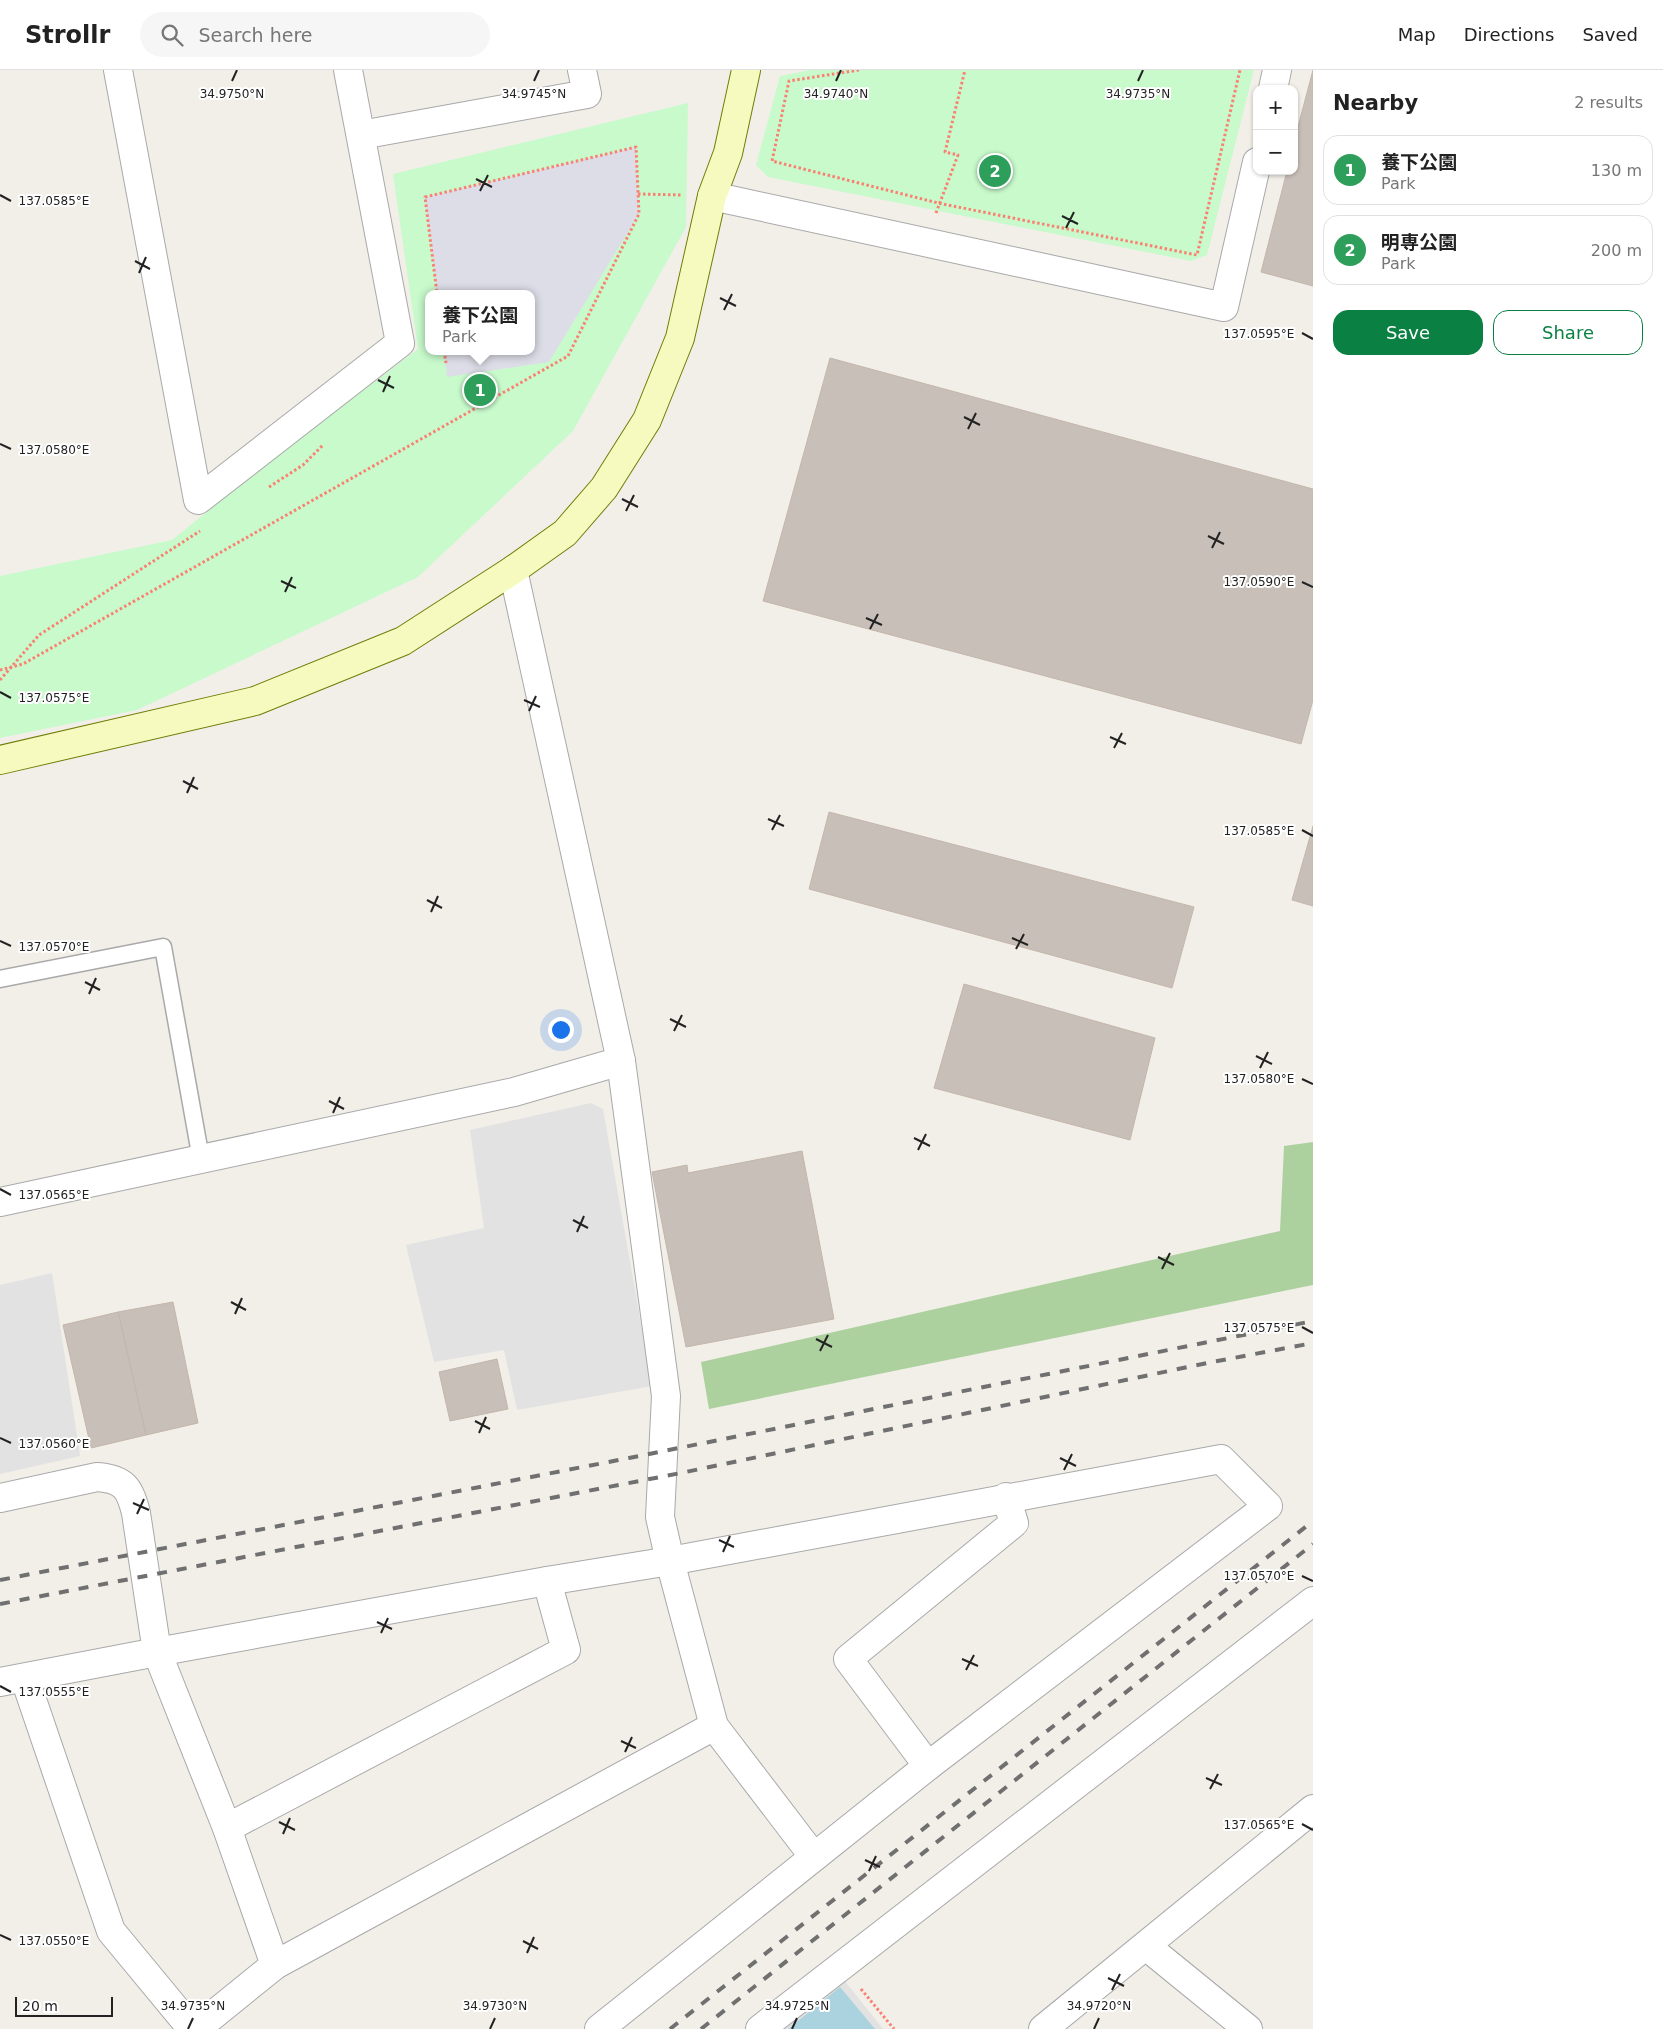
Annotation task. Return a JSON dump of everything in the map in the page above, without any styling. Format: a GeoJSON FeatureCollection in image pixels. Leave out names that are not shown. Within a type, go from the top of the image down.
{"type":"FeatureCollection","features":[{"type":"Feature","properties":{"kind":"street"},"geometry":{"type":"LineString","coordinates":[[118,70],[198,500],[400,342],[348,70]]}},
{"type":"Feature","properties":{"kind":"street"},"geometry":{"type":"LineString","coordinates":[[361,135],[587,94],[582,70]]}},
{"type":"Feature","properties":{"kind":"street"},"geometry":{"type":"LineString","coordinates":[[0,760],[255,701],[403,641],[513,570],[565,533],[604,488],[647,420],[680,338],[712,196],[728,153],[746,70]]}},
{"type":"Feature","properties":{"kind":"street"},"geometry":{"type":"LineString","coordinates":[[1274,85],[1277,70]]}},
{"type":"Feature","properties":{"kind":"street"},"geometry":{"type":"LineString","coordinates":[[712,196],[1224,307],[1254,175]]}},
{"type":"Feature","properties":{"kind":"street"},"geometry":{"type":"LineString","coordinates":[[513,570],[621,1061],[666,1396],[660,1517],[670,1561],[714,1726],[814,1857]]}},
{"type":"Feature","properties":{"kind":"street"},"geometry":{"type":"LineString","coordinates":[[0,1202],[514,1092],[621,1061]]}},
{"type":"Feature","properties":{"kind":"street"},"geometry":{"type":"LineString","coordinates":[[192,2029],[111,1931],[12,1680],[547,1580],[670,1561],[1006,1497],[1221,1459],[1268,1506],[928,1766],[599,2029]]}},
{"type":"Feature","properties":{"kind":"street"},"geometry":{"type":"LineString","coordinates":[[0,1498],[97,1477],[109,1478],[120,1483],[131,1493],[136,1513],[157,1652],[226,1828],[275,1964]]}},
{"type":"Feature","properties":{"kind":"street"},"geometry":{"type":"LineString","coordinates":[[928,1766],[848,1659],[1014,1523],[1006,1497]]}},
{"type":"Feature","properties":{"kind":"street"},"geometry":{"type":"LineString","coordinates":[[226,1828],[566,1650],[547,1580]]}},
{"type":"Feature","properties":{"kind":"street"},"geometry":{"type":"LineString","coordinates":[[760,2029],[1313,1601]]}},
{"type":"Feature","properties":{"kind":"street"},"geometry":{"type":"LineString","coordinates":[[196,2029],[275,1964],[714,1726]]}},
{"type":"Feature","properties":{"kind":"street"},"geometry":{"type":"LineString","coordinates":[[1043,2029],[1313,1809]]}},
{"type":"Feature","properties":{"kind":"street"},"geometry":{"type":"LineString","coordinates":[[1146,1946],[1248,2029]]}},
{"type":"Feature","properties":{"kind":"lane"},"geometry":{"type":"LineString","coordinates":[[0,979],[163,947],[201,1159]]}},
{"type":"Feature","properties":{"kind":"path"},"geometry":{"type":"LineString","coordinates":[[859,70],[789,81],[772,161],[938,204],[1197,255],[1240,70]]}},
{"type":"Feature","properties":{"kind":"path"},"geometry":{"type":"LineString","coordinates":[[929,243],[938,204],[958,156],[945,152],[965,70]]}},
{"type":"Feature","properties":{"kind":"path"},"geometry":{"type":"LineString","coordinates":[[638,194],[712,196]]}},
{"type":"Feature","properties":{"kind":"path"},"geometry":{"type":"LineString","coordinates":[[445,355],[446,364]]}},
{"type":"Feature","properties":{"kind":"path"},"geometry":{"type":"LineString","coordinates":[[842,1967],[894,2029]]}},
{"type":"Feature","properties":{"kind":"green space"},"geometry":{"type":"Polygon","coordinates":[[[810,70],[1254,70],[1207,255],[1191,261],[768,177],[756,165],[780,76],[810,70]]]}},
{"type":"Feature","properties":{"kind":"green space"},"geometry":{"type":"Polygon","coordinates":[[[688,103],[686,227],[573,431],[418,577],[137,710],[0,738],[0,576],[172,540],[280,453],[418,349],[393,174],[688,103]]]}},
{"type":"Feature","properties":{"kind":"green space"},"geometry":{"type":"Polygon","coordinates":[[[1313,1142],[1313,1285],[709,1409],[701,1362],[1280,1231],[1284,1146],[1313,1142]]]}},
{"type":"Feature","properties":{"kind":"shaded area"},"geometry":{"type":"Polygon","coordinates":[[[636,147],[639,214],[549,362],[447,377],[444,355],[535,355],[535,290],[437,290],[425,197],[636,147]]]}},
{"type":"Feature","properties":{"kind":"shaded area"},"geometry":{"type":"Polygon","coordinates":[[[591,1103],[603,1109],[652,1386],[517,1410],[504,1350],[434,1362],[406,1245],[484,1228],[470,1130],[591,1103]]]}},
{"type":"Feature","properties":{"kind":"shaded area"},"geometry":{"type":"Polygon","coordinates":[[[52,1273],[80,1456],[0,1474],[0,1285],[52,1273]]]}},
{"type":"Feature","properties":{"kind":"shaded area"},"geometry":{"type":"Polygon","coordinates":[[[844,1980],[883,2029],[780,2029],[844,1980]]]}},
{"type":"Feature","properties":{"kind":"water"},"geometry":{"type":"Polygon","coordinates":[[[840,1987],[875,2029],[788,2029],[840,1987]]]}},
{"type":"Feature","properties":{"kind":"building"},"geometry":{"type":"Polygon","coordinates":[[[1313,70],[1313,286],[1261,272],[1286,175],[1298,175],[1298,127],[1313,70]]]}},
{"type":"Feature","properties":{"kind":"building"},"geometry":{"type":"Polygon","coordinates":[[[830,358],[1313,489],[1313,700],[1301,744],[763,601],[830,358]]]}},
{"type":"Feature","properties":{"kind":"building"},"geometry":{"type":"Polygon","coordinates":[[[829,812],[1194,907],[1172,988],[809,889],[829,812]]]}},
{"type":"Feature","properties":{"kind":"building"},"geometry":{"type":"Polygon","coordinates":[[[1313,826],[1313,906],[1292,900],[1313,826]]]}},
{"type":"Feature","properties":{"kind":"building"},"geometry":{"type":"Polygon","coordinates":[[[964,984],[1155,1038],[1130,1140],[934,1088],[964,984]]]}},
{"type":"Feature","properties":{"kind":"building"},"geometry":{"type":"Polygon","coordinates":[[[802,1151],[834,1319],[686,1347],[652,1172],[687,1165],[688,1173],[802,1151]]]}},
{"type":"Feature","properties":{"kind":"building"},"geometry":{"type":"Polygon","coordinates":[[[173,1302],[198,1423],[146,1435],[118,1312],[173,1302]]]}},
{"type":"Feature","properties":{"kind":"building"},"geometry":{"type":"Polygon","coordinates":[[[118,1312],[146,1435],[91,1448],[63,1325],[118,1312]]]}},
{"type":"Feature","properties":{"kind":"building"},"geometry":{"type":"Polygon","coordinates":[[[497,1359],[508,1409],[450,1421],[439,1372],[497,1359]]]}},
{"type":"Feature","properties":{"kind":"railway"},"geometry":{"type":"LineString","coordinates":[[0,1580],[629,1458],[1313,1321]]}},
{"type":"Feature","properties":{"kind":"railway"},"geometry":{"type":"LineString","coordinates":[[0,1604],[681,1473],[1207,1363],[1313,1343]]}},
{"type":"Feature","properties":{"kind":"railway"},"geometry":{"type":"LineString","coordinates":[[670,2029],[1313,1521]]}},
{"type":"Feature","properties":{"kind":"railway"},"geometry":{"type":"LineString","coordinates":[[701,2029],[1313,1544]]}},
{"type":"Feature","properties":{"kind":"place","name":"明専公園"},"geometry":{"type":"Point","coordinates":[995,171]}},
{"type":"Feature","properties":{"kind":"place","name":"養下公園"},"geometry":{"type":"Point","coordinates":[480,390]}}]}
